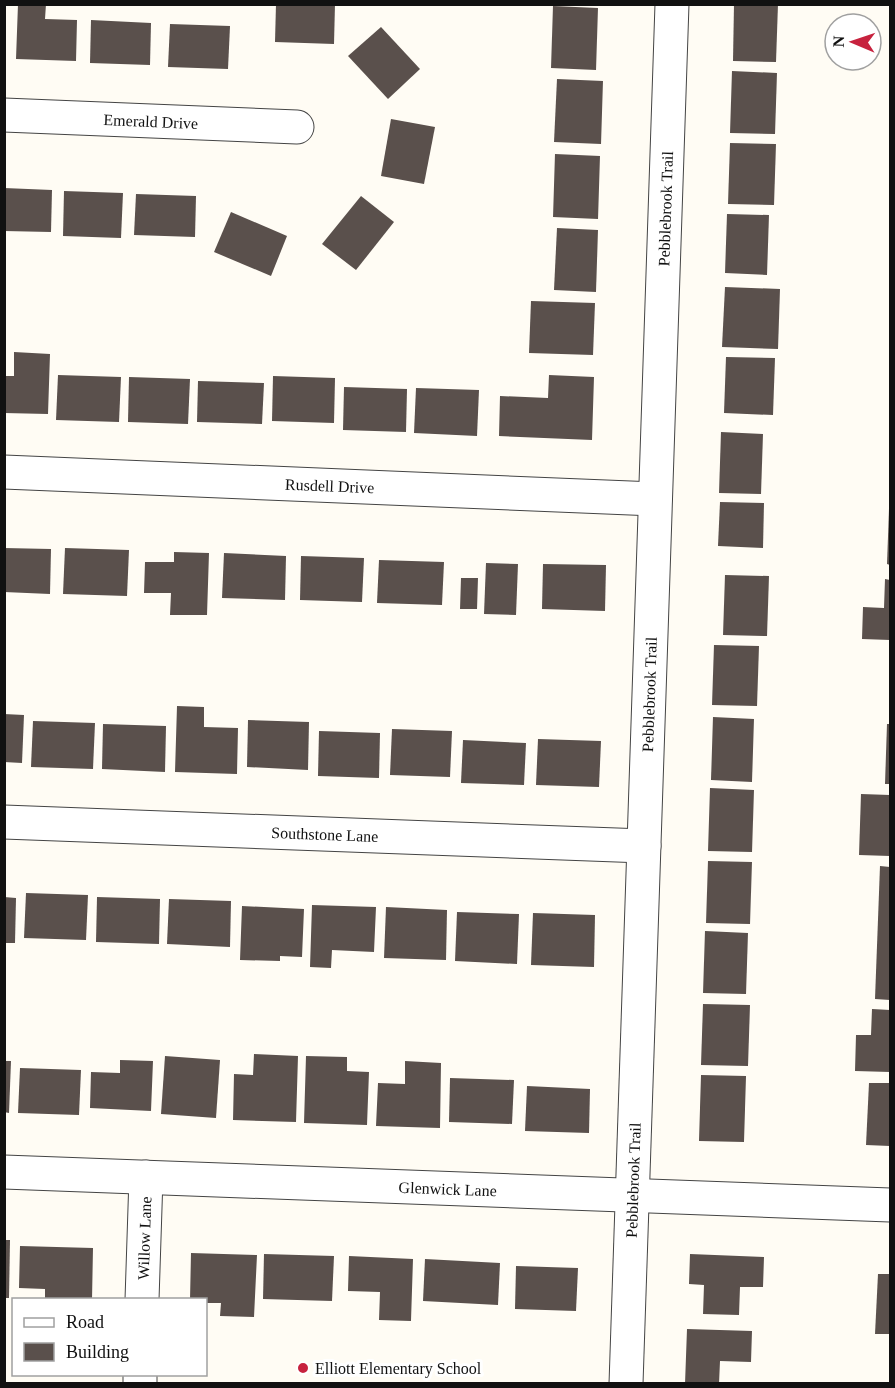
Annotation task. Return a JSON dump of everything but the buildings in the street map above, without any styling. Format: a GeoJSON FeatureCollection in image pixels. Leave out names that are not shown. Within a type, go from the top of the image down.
{"type":"FeatureCollection","features":[{"type":"Feature","properties":{"kind":"street","name":"Pebblebrook Trail"},"geometry":{"type":"LineString","coordinates":[[626,1383],[672,4]]}},
{"type":"Feature","properties":{"kind":"street","name":"Emerald Drive"},"geometry":{"type":"LineString","coordinates":[[4,115],[297,127]]}},
{"type":"Feature","properties":{"kind":"street","name":"Rusdell Drive"},"geometry":{"type":"LineString","coordinates":[[4,472],[655,499]]}},
{"type":"Feature","properties":{"kind":"street","name":"Southstone Lane"},"geometry":{"type":"LineString","coordinates":[[4,822],[644,846]]}},
{"type":"Feature","properties":{"kind":"street","name":"Glenwick Lane"},"geometry":{"type":"LineString","coordinates":[[4,1172],[891,1205]]}},
{"type":"Feature","properties":{"kind":"street","name":"Willow Lane"},"geometry":{"type":"LineString","coordinates":[[142,1298],[146,1177]]}},
{"type":"Feature","properties":{"kind":"place","name":"Elliott Elementary School"},"geometry":{"type":"Point","coordinates":[303,1368]}}]}
